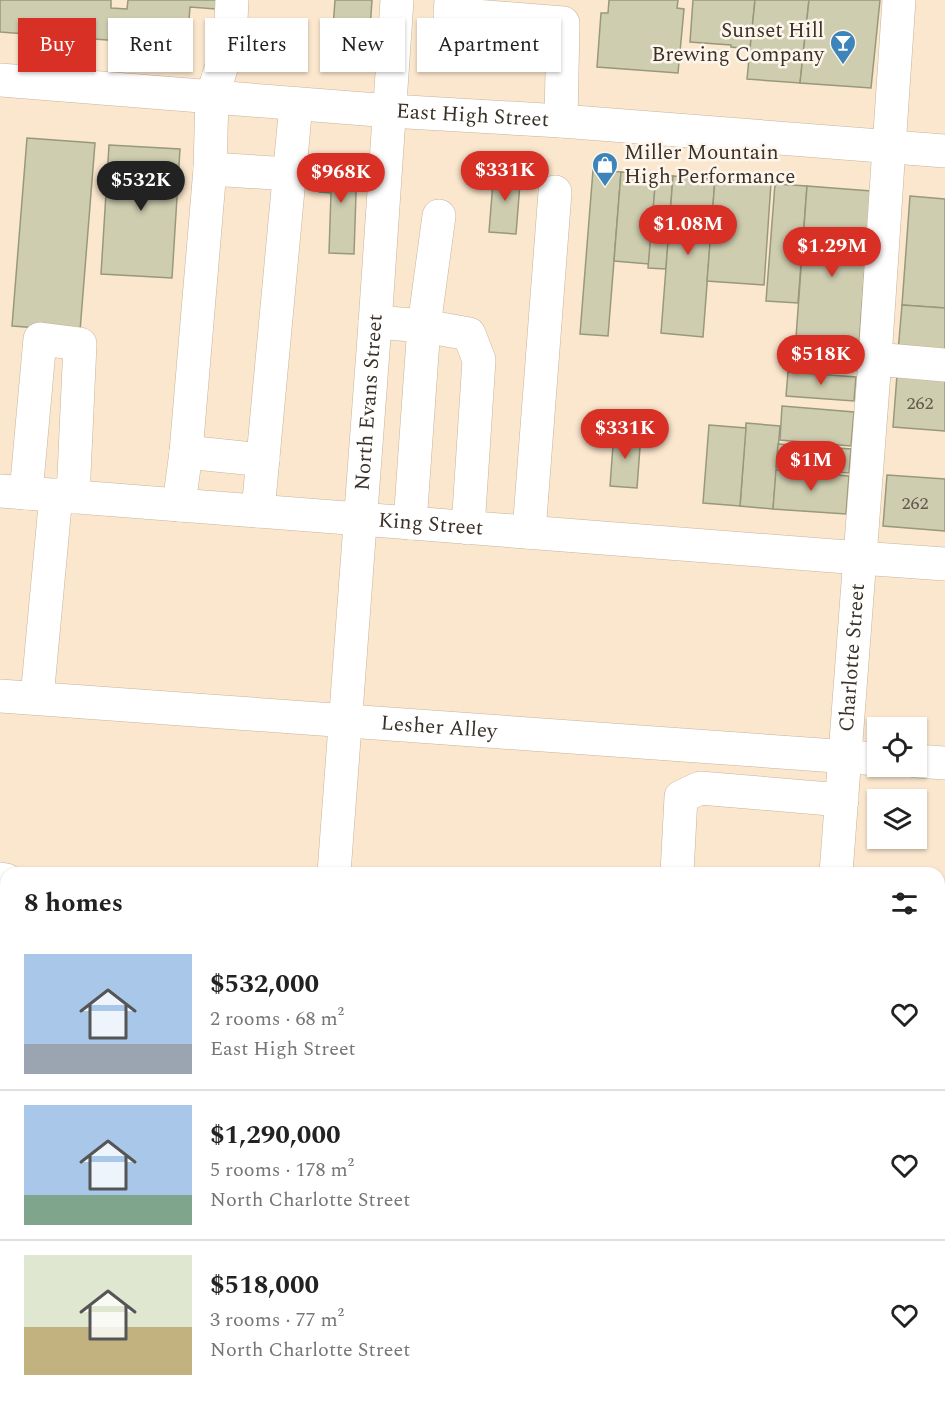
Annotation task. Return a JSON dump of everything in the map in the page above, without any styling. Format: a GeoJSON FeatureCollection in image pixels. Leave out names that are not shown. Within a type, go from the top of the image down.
{"type":"FeatureCollection","features":[{"type":"Feature","properties":{"kind":"street"},"geometry":{"type":"LineString","coordinates":[[179,505],[186,452],[210,170],[212,97],[230,40],[232,0]]}},
{"type":"Feature","properties":{"kind":"street","name":"North Evans Street"},"geometry":{"type":"LineString","coordinates":[[334,867],[397,0]]}},
{"type":"Feature","properties":{"kind":"street"},"geometry":{"type":"LineString","coordinates":[[451,0],[450,14],[563,23],[561,121]]}},
{"type":"Feature","properties":{"kind":"street","name":"Charlotte Street"},"geometry":{"type":"LineString","coordinates":[[836,867],[842,800],[862,757],[860,558],[900,0]]}},
{"type":"Feature","properties":{"kind":"street","name":"East High Street"},"geometry":{"type":"LineString","coordinates":[[0,80],[945,151]]}},
{"type":"Feature","properties":{"kind":"street"},"geometry":{"type":"LineString","coordinates":[[258,511],[296,104]]}},
{"type":"Feature","properties":{"kind":"street"},"geometry":{"type":"LineString","coordinates":[[210,170],[290,174]]}},
{"type":"Feature","properties":{"kind":"street"},"geometry":{"type":"LineString","coordinates":[[529,532],[555,192]]}},
{"type":"Feature","properties":{"kind":"street"},"geometry":{"type":"LineString","coordinates":[[410,523],[424,326],[439,216]]}},
{"type":"Feature","properties":{"kind":"street"},"geometry":{"type":"LineString","coordinates":[[375,322],[424,326],[469,334],[479,360],[468,528]]}},
{"type":"Feature","properties":{"kind":"street"},"geometry":{"type":"LineString","coordinates":[[875,359],[945,365]]}},
{"type":"Feature","properties":{"kind":"street"},"geometry":{"type":"LineString","coordinates":[[186,452],[263,460]]}},
{"type":"Feature","properties":{"kind":"street"},"geometry":{"type":"LineString","coordinates":[[37,698],[39,494]]}},
{"type":"Feature","properties":{"kind":"street","name":"King Street"},"geometry":{"type":"LineString","coordinates":[[39,494],[945,564]]}},
{"type":"Feature","properties":{"kind":"street","name":"Lesher Alley"},"geometry":{"type":"LineString","coordinates":[[0,696],[862,757]]}},
{"type":"Feature","properties":{"kind":"street"},"geometry":{"type":"LineString","coordinates":[[927,762],[945,764]]}},
{"type":"Feature","properties":{"kind":"street"},"geometry":{"type":"LineString","coordinates":[[677,867],[681,796],[700,788],[842,800]]}},
{"type":"Feature","properties":{"kind":"building"},"geometry":{"type":"Polygon","coordinates":[[[0,0],[111,0],[111,8],[127,9],[128,0],[230,0],[229,10],[190,7],[189,18],[108,18],[108,40],[96,39],[96,18],[18,18],[18,33],[0,32],[0,0]]]}},
{"type":"Feature","properties":{"kind":"building"},"geometry":{"type":"Polygon","coordinates":[[[335,0],[372,0],[371,18],[334,18],[335,0]]]}},
{"type":"Feature","properties":{"kind":"building"},"geometry":{"type":"Polygon","coordinates":[[[609,0],[678,0],[677,8],[684,9],[678,73],[597,67],[601,13],[608,13],[609,0]]]}},
{"type":"Feature","properties":{"kind":"building"},"geometry":{"type":"Polygon","coordinates":[[[693,0],[755,0],[750,49],[690,42],[693,0]]]}},
{"type":"Feature","properties":{"kind":"building"},"geometry":{"type":"Polygon","coordinates":[[[755,0],[809,0],[800,83],[747,79],[755,0]]]}},
{"type":"Feature","properties":{"kind":"building"},"geometry":{"type":"Polygon","coordinates":[[[809,0],[880,0],[871,88],[800,83],[809,0]]]}},
{"type":"Feature","properties":{"kind":"building"},"geometry":{"type":"Polygon","coordinates":[[[27,138],[95,143],[80,331],[12,326],[27,138]]]}},
{"type":"Feature","properties":{"kind":"building"},"geometry":{"type":"Polygon","coordinates":[[[109,145],[180,149],[172,278],[101,274],[109,145]]]}},
{"type":"Feature","properties":{"kind":"building"},"geometry":{"type":"Polygon","coordinates":[[[321,158],[328,163],[357,164],[354,254],[329,253],[331,193],[319,192],[321,158]]]}},
{"type":"Feature","properties":{"kind":"building"},"geometry":{"type":"Polygon","coordinates":[[[494,169],[521,171],[516,234],[489,232],[494,169]]]}},
{"type":"Feature","properties":{"kind":"building"},"geometry":{"type":"Polygon","coordinates":[[[593,170],[621,172],[608,336],[580,334],[593,170]]]}},
{"type":"Feature","properties":{"kind":"building"},"geometry":{"type":"Polygon","coordinates":[[[621,172],[656,175],[649,264],[614,261],[621,172]]]}},
{"type":"Feature","properties":{"kind":"building"},"geometry":{"type":"Polygon","coordinates":[[[656,175],[673,176],[666,269],[648,268],[656,175]]]}},
{"type":"Feature","properties":{"kind":"building"},"geometry":{"type":"Polygon","coordinates":[[[673,176],[715,179],[703,337],[661,333],[673,176]]]}},
{"type":"Feature","properties":{"kind":"building"},"geometry":{"type":"Polygon","coordinates":[[[715,179],[771,183],[764,285],[707,281],[715,179]]]}},
{"type":"Feature","properties":{"kind":"building"},"geometry":{"type":"Polygon","coordinates":[[[775,184],[807,186],[798,303],[766,301],[775,184]]]}},
{"type":"Feature","properties":{"kind":"building"},"geometry":{"type":"Polygon","coordinates":[[[807,186],[871,191],[857,370],[794,365],[807,186]]]}},
{"type":"Feature","properties":{"kind":"building"},"geometry":{"type":"Polygon","coordinates":[[[910,196],[945,199],[945,308],[902,305],[910,196]]]}},
{"type":"Feature","properties":{"kind":"building"},"geometry":{"type":"Polygon","coordinates":[[[902,305],[945,308],[945,349],[898,352],[902,305]]]}},
{"type":"Feature","properties":{"kind":"building"},"geometry":{"type":"Polygon","coordinates":[[[788,372],[856,377],[854,401],[786,396],[788,372]]]}},
{"type":"Feature","properties":{"kind":"building"},"geometry":{"type":"Polygon","coordinates":[[[897,375],[945,379],[945,431],[893,427],[897,375]]]}},
{"type":"Feature","properties":{"kind":"building"},"geometry":{"type":"Polygon","coordinates":[[[782,406],[854,412],[851,446],[780,440],[782,406]]]}},
{"type":"Feature","properties":{"kind":"building"},"geometry":{"type":"Polygon","coordinates":[[[746,423],[780,426],[773,509],[740,506],[746,423]]]}},
{"type":"Feature","properties":{"kind":"building"},"geometry":{"type":"Polygon","coordinates":[[[709,425],[746,428],[740,506],[703,503],[709,425]]]}},
{"type":"Feature","properties":{"kind":"building"},"geometry":{"type":"Polygon","coordinates":[[[614,432],[641,434],[637,488],[610,486],[614,432]]]}},
{"type":"Feature","properties":{"kind":"building"},"geometry":{"type":"Polygon","coordinates":[[[778,444],[851,449],[849,473],[776,467],[778,444]]]}},
{"type":"Feature","properties":{"kind":"building"},"geometry":{"type":"Polygon","coordinates":[[[776,470],[849,476],[846,514],[773,509],[776,470]]]}},
{"type":"Feature","properties":{"kind":"building"},"geometry":{"type":"Polygon","coordinates":[[[887,475],[945,479],[945,531],[883,526],[887,475]]]}},
{"type":"Feature","properties":{"kind":"place","name":"Sunset Hill Brewing Company"},"geometry":{"type":"Point","coordinates":[843,66]}},
{"type":"Feature","properties":{"kind":"place","name":"Miller Mountain High Performance"},"geometry":{"type":"Point","coordinates":[605,188]}}]}
